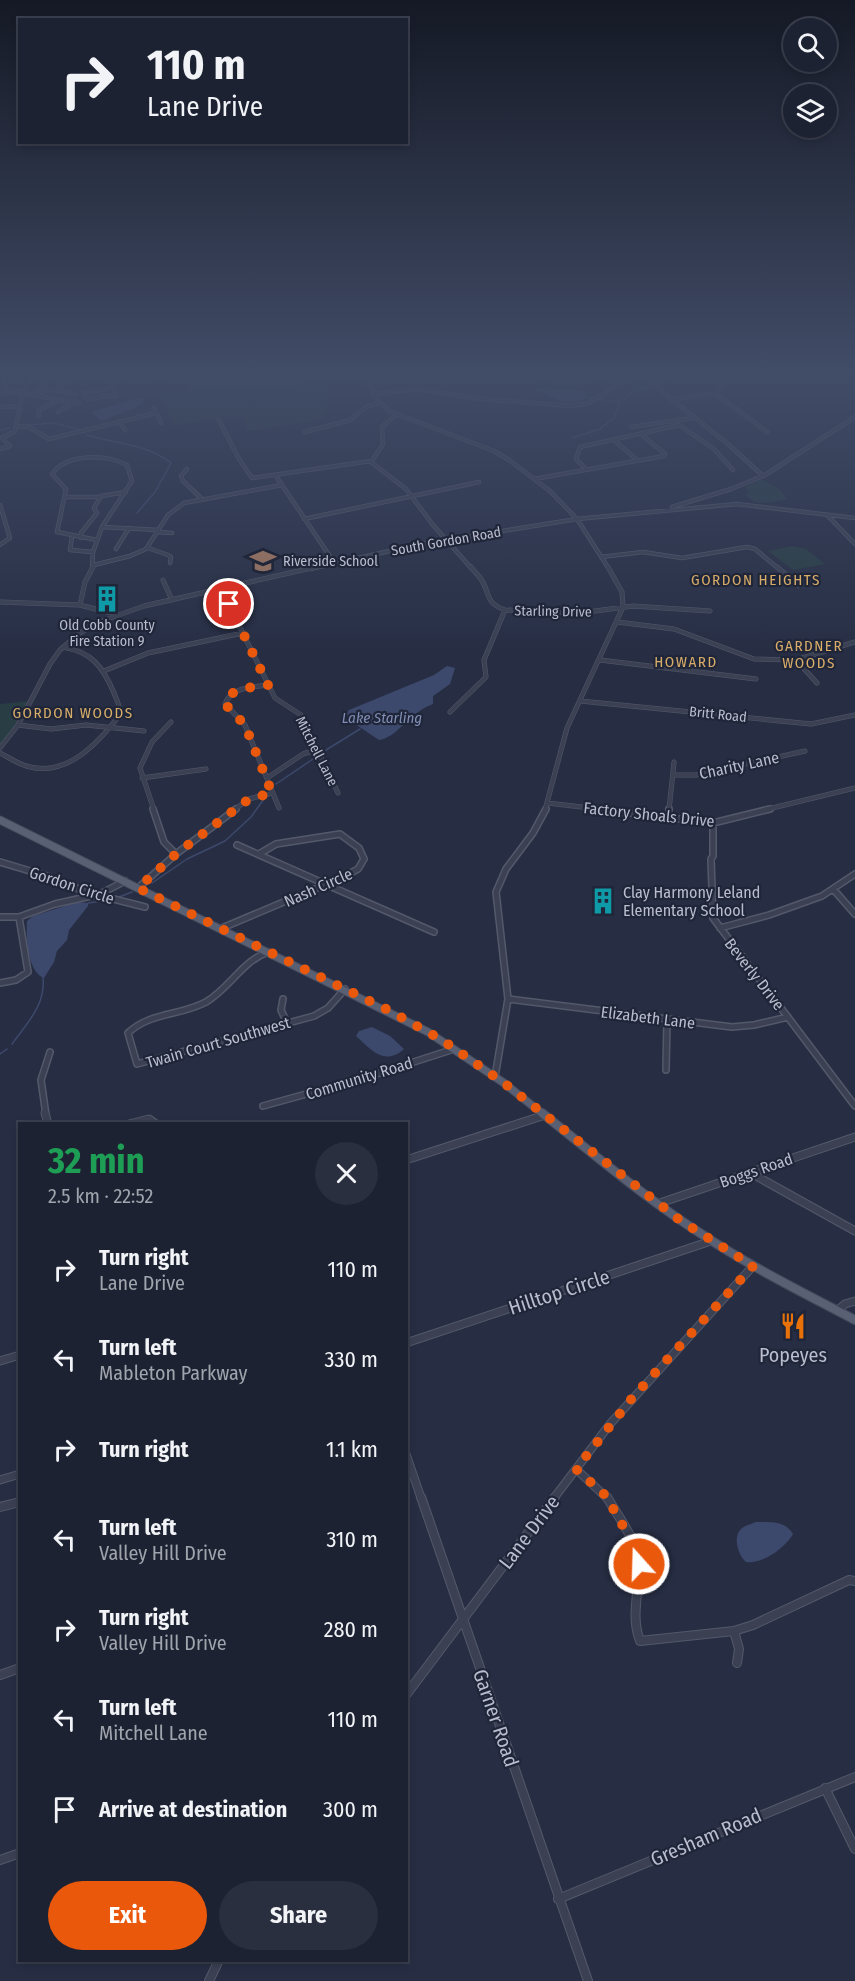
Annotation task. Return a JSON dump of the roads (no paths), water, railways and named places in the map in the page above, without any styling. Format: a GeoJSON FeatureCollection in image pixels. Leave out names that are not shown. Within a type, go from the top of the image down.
{"type":"FeatureCollection","features":[{"type":"Feature","properties":{"kind":"main road"},"geometry":{"type":"LineString","coordinates":[[0,820],[400,1016],[455,1048],[545,1115],[657,1204],[711,1242],[855,1320]]}},
{"type":"Feature","properties":{"kind":"street"},"geometry":{"type":"LineString","coordinates":[[56,468],[52,474],[65,485],[57,532],[72,537],[97,540]]}},
{"type":"Feature","properties":{"kind":"street"},"geometry":{"type":"LineString","coordinates":[[80,605],[85,582],[94,565],[93,552],[102,527],[132,481],[129,468]]}},
{"type":"Feature","properties":{"kind":"street"},"geometry":{"type":"LineString","coordinates":[[245,468],[252,478],[324,468]]}},
{"type":"Feature","properties":{"kind":"street","name":"Starling Drive"},"geometry":{"type":"LineString","coordinates":[[381,468],[401,484],[433,525],[482,580],[490,602],[505,610],[570,613],[623,607],[710,610]]}},
{"type":"Feature","properties":{"kind":"street"},"geometry":{"type":"LineString","coordinates":[[495,1077],[508,999],[496,892],[506,869],[539,823],[547,803],[567,729],[623,607],[622,592],[616,580],[577,519],[561,502],[518,468]]}},
{"type":"Feature","properties":{"kind":"street"},"geometry":{"type":"LineString","coordinates":[[534,479],[589,468]]}},
{"type":"Feature","properties":{"kind":"street"},"geometry":{"type":"LineString","coordinates":[[755,468],[763,476]]}},
{"type":"Feature","properties":{"kind":"street"},"geometry":{"type":"LineString","coordinates":[[656,512],[763,476],[775,468]]}},
{"type":"Feature","properties":{"kind":"street"},"geometry":{"type":"LineString","coordinates":[[188,469],[181,476],[183,481],[202,499]]}},
{"type":"Feature","properties":{"kind":"street"},"geometry":{"type":"LineString","coordinates":[[276,476],[334,564]]}},
{"type":"Feature","properties":{"kind":"street"},"geometry":{"type":"LineString","coordinates":[[304,519],[479,482]]}},
{"type":"Feature","properties":{"kind":"street"},"geometry":{"type":"LineString","coordinates":[[94,565],[141,553],[148,548],[168,515],[178,506],[202,499],[282,485]]}},
{"type":"Feature","properties":{"kind":"street"},"geometry":{"type":"LineString","coordinates":[[64,497],[100,497],[126,492]]}},
{"type":"Feature","properties":{"kind":"street"},"geometry":{"type":"LineString","coordinates":[[81,538],[81,533],[97,513],[94,508],[100,497]]}},
{"type":"Feature","properties":{"kind":"street"},"geometry":{"type":"LineString","coordinates":[[692,501],[692,505],[706,506]]}},
{"type":"Feature","properties":{"kind":"street"},"geometry":{"type":"LineString","coordinates":[[690,508],[688,503],[692,501]]}},
{"type":"Feature","properties":{"kind":"street"},"geometry":{"type":"LineString","coordinates":[[0,505],[10,538],[0,545]]}},
{"type":"Feature","properties":{"kind":"street","name":"South Gordon Road"},"geometry":{"type":"LineString","coordinates":[[0,748],[18,725],[50,664],[63,647],[80,633],[115,614],[447,539],[577,519],[706,506],[758,505],[855,518]]}},
{"type":"Feature","properties":{"kind":"street"},"geometry":{"type":"LineString","coordinates":[[827,515],[855,544]]}},
{"type":"Feature","properties":{"kind":"street"},"geometry":{"type":"LineString","coordinates":[[0,525],[7,524]]}},
{"type":"Feature","properties":{"kind":"street"},"geometry":{"type":"LineString","coordinates":[[102,527],[172,533]]}},
{"type":"Feature","properties":{"kind":"street"},"geometry":{"type":"LineString","coordinates":[[116,549],[129,528]]}},
{"type":"Feature","properties":{"kind":"street"},"geometry":{"type":"LineString","coordinates":[[72,537],[70,550],[93,552]]}},
{"type":"Feature","properties":{"kind":"street"},"geometry":{"type":"LineString","coordinates":[[601,557],[643,552],[682,558],[747,547],[755,549],[798,585]]}},
{"type":"Feature","properties":{"kind":"street"},"geometry":{"type":"LineString","coordinates":[[148,548],[164,551],[171,557],[170,563]]}},
{"type":"Feature","properties":{"kind":"street"},"geometry":{"type":"LineString","coordinates":[[163,580],[172,600]]}},
{"type":"Feature","properties":{"kind":"street","name":"Mitchell Lane"},"geometry":{"type":"LineString","coordinates":[[222,589],[274,698],[301,715],[338,793]]}},
{"type":"Feature","properties":{"kind":"street"},"geometry":{"type":"LineString","coordinates":[[0,602],[80,605],[115,614]]}},
{"type":"Feature","properties":{"kind":"street"},"geometry":{"type":"LineString","coordinates":[[450,712],[486,677],[484,660],[505,610]]}},
{"type":"Feature","properties":{"kind":"street"},"geometry":{"type":"LineString","coordinates":[[617,622],[684,632],[748,658],[796,660],[855,642]]}},
{"type":"Feature","properties":{"kind":"street"},"geometry":{"type":"LineString","coordinates":[[104,671],[148,652],[243,633]]}},
{"type":"Feature","properties":{"kind":"street"},"geometry":{"type":"LineString","coordinates":[[0,753],[32,768],[53,766],[74,759],[91,749],[110,729],[121,710],[104,671],[96,660],[83,651],[63,647]]}},
{"type":"Feature","properties":{"kind":"street"},"geometry":{"type":"LineString","coordinates":[[600,660],[756,679]]}},
{"type":"Feature","properties":{"kind":"street"},"geometry":{"type":"LineString","coordinates":[[796,660],[818,683]]}},
{"type":"Feature","properties":{"kind":"street"},"geometry":{"type":"LineString","coordinates":[[268,685],[232,693],[225,701],[227,707],[245,725],[279,808]]}},
{"type":"Feature","properties":{"kind":"street","name":"Britt Road"},"geometry":{"type":"LineString","coordinates":[[580,700],[811,724],[855,715]]}},
{"type":"Feature","properties":{"kind":"street"},"geometry":{"type":"LineString","coordinates":[[171,722],[152,741],[143,756],[140,768],[164,842],[176,854]]}},
{"type":"Feature","properties":{"kind":"street"},"geometry":{"type":"LineString","coordinates":[[18,725],[51,729],[86,725],[144,731]]}},
{"type":"Feature","properties":{"kind":"street"},"geometry":{"type":"LineString","coordinates":[[267,778],[303,754],[319,749]]}},
{"type":"Feature","properties":{"kind":"street","name":"Charity Lane"},"geometry":{"type":"LineString","coordinates":[[673,775],[702,774],[805,751]]}},
{"type":"Feature","properties":{"kind":"street"},"geometry":{"type":"LineString","coordinates":[[668,819],[674,762]]}},
{"type":"Feature","properties":{"kind":"street"},"geometry":{"type":"LineString","coordinates":[[142,778],[206,769]]}},
{"type":"Feature","properties":{"kind":"street","name":"Factory Shoals Drive"},"geometry":{"type":"LineString","coordinates":[[547,803],[713,824],[855,788]]}},
{"type":"Feature","properties":{"kind":"street"},"geometry":{"type":"LineString","coordinates":[[138,888],[176,854],[249,799],[272,793]]}},
{"type":"Feature","properties":{"kind":"street","name":"Beverly Drive"},"geometry":{"type":"LineString","coordinates":[[713,824],[711,892],[713,918],[855,1106]]}},
{"type":"Feature","properties":{"kind":"street","name":"Nash Circle"},"geometry":{"type":"LineString","coordinates":[[222,928],[329,884],[358,869],[364,857],[359,848],[344,836],[333,834],[269,846],[259,854]]}},
{"type":"Feature","properties":{"kind":"street"},"geometry":{"type":"LineString","coordinates":[[237,845],[434,932]]}},
{"type":"Feature","properties":{"kind":"street","name":"Gordon Circle"},"geometry":{"type":"LineString","coordinates":[[0,862],[47,876],[86,892],[145,907]]}},
{"type":"Feature","properties":{"kind":"street"},"geometry":{"type":"LineString","coordinates":[[720,928],[769,915],[834,890],[855,874]]}},
{"type":"Feature","properties":{"kind":"street"},"geometry":{"type":"LineString","coordinates":[[0,917],[19,917],[55,904],[100,894],[125,881]]}},
{"type":"Feature","properties":{"kind":"street"},"geometry":{"type":"LineString","coordinates":[[834,890],[855,914]]}},
{"type":"Feature","properties":{"kind":"street"},"geometry":{"type":"LineString","coordinates":[[0,983],[16,980],[28,972],[19,917]]}},
{"type":"Feature","properties":{"kind":"street","name":"Twain Court Southwest"},"geometry":{"type":"LineString","coordinates":[[269,951],[249,960],[204,1003],[141,1022],[132,1029],[128,1033],[137,1064],[320,1013],[328,1008],[345,989]]}},
{"type":"Feature","properties":{"kind":"street"},"geometry":{"type":"LineString","coordinates":[[283,999],[281,1010],[287,1023]]}},
{"type":"Feature","properties":{"kind":"street","name":"Elizabeth Lane"},"geometry":{"type":"LineString","coordinates":[[508,999],[742,1027],[788,1017]]}},
{"type":"Feature","properties":{"kind":"street"},"geometry":{"type":"LineString","coordinates":[[666,1070],[667,1019]]}},
{"type":"Feature","properties":{"kind":"street","name":"Community Road"},"geometry":{"type":"LineString","coordinates":[[262,1106],[364,1078],[455,1048]]}},
{"type":"Feature","properties":{"kind":"street"},"geometry":{"type":"LineString","coordinates":[[48,1122],[39,1085],[40,1074],[50,1052]]}},
{"type":"Feature","properties":{"kind":"street"},"geometry":{"type":"LineString","coordinates":[[408,1159],[545,1115]]}},
{"type":"Feature","properties":{"kind":"street"},"geometry":{"type":"LineString","coordinates":[[137,1122],[149,1119],[153,1122]]}},
{"type":"Feature","properties":{"kind":"street","name":"Boggs Road"},"geometry":{"type":"LineString","coordinates":[[657,1204],[855,1137]]}},
{"type":"Feature","properties":{"kind":"street"},"geometry":{"type":"LineString","coordinates":[[749,1172],[855,1231]]}},
{"type":"Feature","properties":{"kind":"street","name":"Hilltop Circle"},"geometry":{"type":"LineString","coordinates":[[408,1342],[711,1242]]}},
{"type":"Feature","properties":{"kind":"street","name":"Lane Drive"},"geometry":{"type":"LineString","coordinates":[[408,1692],[633,1397],[753,1266]]}},
{"type":"Feature","properties":{"kind":"street"},"geometry":{"type":"LineString","coordinates":[[837,1311],[844,1304],[855,1301]]}},
{"type":"Feature","properties":{"kind":"street"},"geometry":{"type":"LineString","coordinates":[[0,1361],[18,1356]]}},
{"type":"Feature","properties":{"kind":"street","name":"Garner Road"},"geometry":{"type":"LineString","coordinates":[[408,1460],[588,1981]]}},
{"type":"Feature","properties":{"kind":"street"},"geometry":{"type":"LineString","coordinates":[[576,1469],[606,1496],[637,1551],[639,1564],[635,1628],[640,1641],[734,1631],[753,1625],[849,1580],[855,1581]]}},
{"type":"Feature","properties":{"kind":"street"},"geometry":{"type":"LineString","coordinates":[[0,1480],[18,1475]]}},
{"type":"Feature","properties":{"kind":"street"},"geometry":{"type":"LineString","coordinates":[[0,1508],[18,1503]]}},
{"type":"Feature","properties":{"kind":"street"},"geometry":{"type":"LineString","coordinates":[[734,1631],[739,1649],[737,1664]]}},
{"type":"Feature","properties":{"kind":"street"},"geometry":{"type":"LineString","coordinates":[[0,1675],[18,1669]]}},
{"type":"Feature","properties":{"kind":"street","name":"Gresham Road"},"geometry":{"type":"LineString","coordinates":[[558,1899],[855,1777]]}},
{"type":"Feature","properties":{"kind":"street"},"geometry":{"type":"LineString","coordinates":[[825,1788],[855,1849]]}},
{"type":"Feature","properties":{"kind":"street"},"geometry":{"type":"LineString","coordinates":[[0,1860],[18,1854]]}},
{"type":"Feature","properties":{"kind":"street"},"geometry":{"type":"LineString","coordinates":[[209,1981],[218,1962]]}},
{"type":"Feature","properties":{"kind":"water","name":"Lake Starling"},"geometry":{"type":"Polygon","coordinates":[[[447,666],[455,668],[450,684],[433,696],[433,704],[417,713],[392,735],[379,740],[346,718],[345,715],[349,710],[434,675],[447,666]]]}},
{"type":"Feature","properties":{"kind":"water"},"geometry":{"type":"Polygon","coordinates":[[[78,902],[88,903],[88,906],[69,930],[67,940],[57,951],[54,962],[44,978],[38,974],[31,961],[27,944],[27,921],[33,916],[78,902]]]}},
{"type":"Feature","properties":{"kind":"water"},"geometry":{"type":"Polygon","coordinates":[[[372,1027],[390,1036],[404,1049],[391,1056],[379,1055],[373,1051],[356,1036],[359,1031],[372,1027]]]}},
{"type":"Feature","properties":{"kind":"water"},"geometry":{"type":"Polygon","coordinates":[[[756,1522],[781,1524],[790,1529],[793,1534],[785,1545],[773,1554],[753,1562],[746,1562],[739,1551],[738,1533],[742,1528],[756,1522]]]}},
{"type":"Feature","properties":{"kind":"waterway"},"geometry":{"type":"LineString","coordinates":[[137,513],[155,492],[168,468]]}},
{"type":"Feature","properties":{"kind":"waterway"},"geometry":{"type":"LineString","coordinates":[[326,750],[360,729]]}},
{"type":"Feature","properties":{"kind":"waterway"},"geometry":{"type":"LineString","coordinates":[[276,784],[316,757]]}},
{"type":"Feature","properties":{"kind":"waterway"},"geometry":{"type":"LineString","coordinates":[[152,883],[187,859],[225,841],[251,817],[266,796]]}},
{"type":"Feature","properties":{"kind":"waterway"},"geometry":{"type":"LineString","coordinates":[[119,897],[132,892]]}},
{"type":"Feature","properties":{"kind":"waterway"},"geometry":{"type":"LineString","coordinates":[[88,903],[109,900]]}},
{"type":"Feature","properties":{"kind":"waterway"},"geometry":{"type":"LineString","coordinates":[[12,1044],[38,1005],[42,996],[43,977]]}},
{"type":"Feature","properties":{"kind":"waterway"},"geometry":{"type":"LineString","coordinates":[[0,1054],[7,1049]]}},
{"type":"Feature","properties":{"kind":"place","name":"Riverside School"},"geometry":{"type":"Point","coordinates":[263,561]}},
{"type":"Feature","properties":{"kind":"place","name":"Old Cobb County Fire Station 9"},"geometry":{"type":"Point","coordinates":[107,599]}},
{"type":"Feature","properties":{"kind":"place","name":"Clay Harmony Leland Elementary School"},"geometry":{"type":"Point","coordinates":[603,901]}},
{"type":"Feature","properties":{"kind":"place","name":"Popeyes"},"geometry":{"type":"Point","coordinates":[793,1326]}},
{"type":"Feature","properties":{"kind":"district","name":"GORDON HEIGHTS"},"geometry":{"type":"Point","coordinates":[756,580]}},
{"type":"Feature","properties":{"kind":"district","name":"GARDNER WOODS"},"geometry":{"type":"Point","coordinates":[809,654]}},
{"type":"Feature","properties":{"kind":"district","name":"HOWARD"},"geometry":{"type":"Point","coordinates":[686,662]}},
{"type":"Feature","properties":{"kind":"district","name":"GORDON WOODS"},"geometry":{"type":"Point","coordinates":[73,713]}}]}
